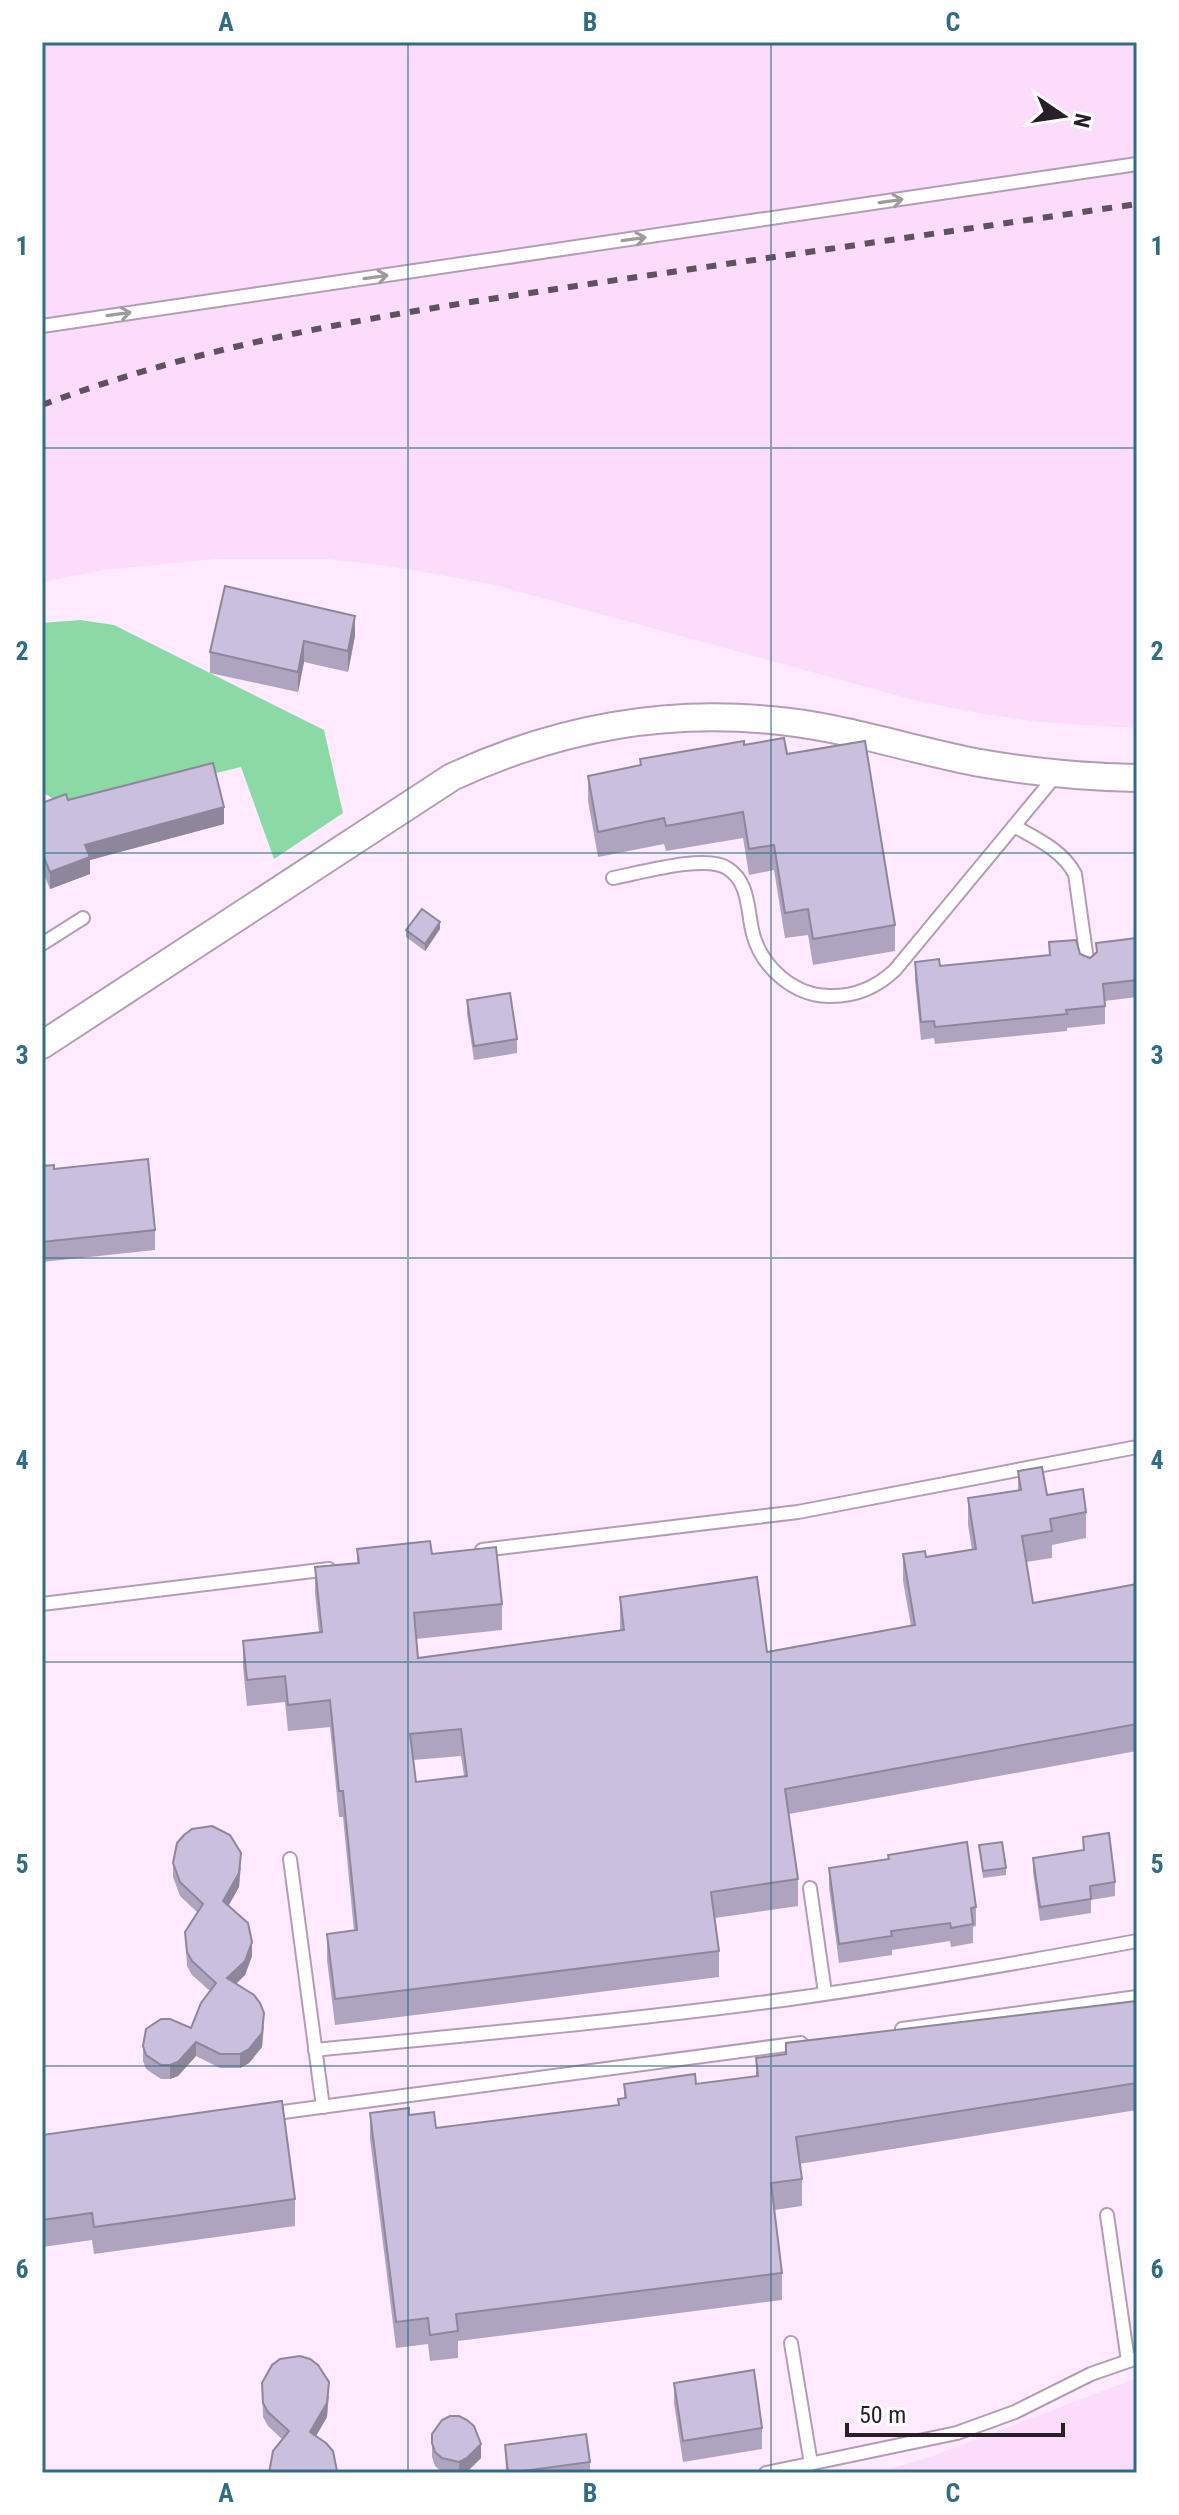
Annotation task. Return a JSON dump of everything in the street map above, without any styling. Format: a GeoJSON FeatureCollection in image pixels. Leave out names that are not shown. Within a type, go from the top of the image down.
{"type":"FeatureCollection","features":[{"type":"Feature","properties":{"kind":"street"},"geometry":{"type":"LineString","coordinates":[[42,1045],[452,777],[525,746],[563,735],[649,720],[742,718],[827,728],[977,762],[1057,774],[1137,778]]}},
{"type":"Feature","properties":{"kind":"lane"},"geometry":{"type":"LineString","coordinates":[[42,326],[1137,164]]}},
{"type":"Feature","properties":{"kind":"lane"},"geometry":{"type":"LineString","coordinates":[[613,878],[706,862],[727,867],[741,882],[753,935],[767,963],[791,985],[824,996],[841,996],[870,988],[895,970],[1057,774]]}},
{"type":"Feature","properties":{"kind":"lane"},"geometry":{"type":"LineString","coordinates":[[1014,826],[1056,850],[1075,874],[1088,967]]}},
{"type":"Feature","properties":{"kind":"lane"},"geometry":{"type":"LineString","coordinates":[[42,944],[83,918]]}},
{"type":"Feature","properties":{"kind":"lane"},"geometry":{"type":"LineString","coordinates":[[464,1553],[798,1512],[1137,1447]]}},
{"type":"Feature","properties":{"kind":"lane"},"geometry":{"type":"LineString","coordinates":[[42,1604],[339,1568]]}},
{"type":"Feature","properties":{"kind":"lane"},"geometry":{"type":"LineString","coordinates":[[290,1859],[323,2107]]}},
{"type":"Feature","properties":{"kind":"lane"},"geometry":{"type":"LineString","coordinates":[[810,1888],[825,1993]]}},
{"type":"Feature","properties":{"kind":"lane"},"geometry":{"type":"LineString","coordinates":[[315,2050],[655,2016],[931,1978],[1137,1941]]}},
{"type":"Feature","properties":{"kind":"lane"},"geometry":{"type":"LineString","coordinates":[[891,2031],[1137,1997]]}},
{"type":"Feature","properties":{"kind":"lane"},"geometry":{"type":"LineString","coordinates":[[255,2116],[814,2041]]}},
{"type":"Feature","properties":{"kind":"lane"},"geometry":{"type":"LineString","coordinates":[[766,2473],[957,2433],[1015,2412],[1091,2374],[1132,2359],[1107,2215]]}},
{"type":"Feature","properties":{"kind":"lane"},"geometry":{"type":"LineString","coordinates":[[791,2343],[811,2464]]}},
{"type":"Feature","properties":{"kind":"shaded area"},"geometry":{"type":"Polygon","coordinates":[[[42,42],[1137,42],[1137,728],[1039,722],[918,701],[492,584],[382,565],[326,559],[215,559],[103,570],[42,582],[42,42]]]}},
{"type":"Feature","properties":{"kind":"shaded area"},"geometry":{"type":"Polygon","coordinates":[[[1137,2378],[1137,2473],[878,2473],[933,2456],[1137,2378]]]}},
{"type":"Feature","properties":{"kind":"green space"},"geometry":{"type":"Polygon","coordinates":[[[80,620],[114,625],[324,730],[343,813],[274,859],[241,767],[70,809],[42,792],[42,623],[80,620]]]}},
{"type":"Feature","properties":{"kind":"building"},"geometry":{"type":"Polygon","coordinates":[[[225,586],[355,616],[348,651],[304,641],[298,672],[210,652],[225,586]]]}},
{"type":"Feature","properties":{"kind":"building"},"geometry":{"type":"Polygon","coordinates":[[[784,738],[787,754],[865,741],[895,925],[813,939],[808,909],[785,913],[774,845],[749,849],[743,812],[666,826],[664,818],[598,832],[588,776],[641,765],[640,759],[744,741],[744,745],[784,738]]]}},
{"type":"Feature","properties":{"kind":"building"},"geometry":{"type":"Polygon","coordinates":[[[213,763],[224,807],[85,845],[90,857],[50,872],[42,853],[42,803],[66,794],[68,800],[213,763]]]}},
{"type":"Feature","properties":{"kind":"building"},"geometry":{"type":"Polygon","coordinates":[[[422,909],[440,922],[425,944],[406,930],[422,909]]]}},
{"type":"Feature","properties":{"kind":"building"},"geometry":{"type":"Polygon","coordinates":[[[1137,938],[1137,980],[1103,984],[1105,1006],[1066,1010],[1067,1014],[935,1027],[934,1021],[921,1022],[915,962],[939,959],[940,966],[1050,955],[1049,942],[1076,940],[1080,954],[1090,958],[1097,952],[1096,943],[1137,938]]]}},
{"type":"Feature","properties":{"kind":"building"},"geometry":{"type":"Polygon","coordinates":[[[510,993],[517,1039],[474,1046],[467,1000],[510,993]]]}},
{"type":"Feature","properties":{"kind":"building"},"geometry":{"type":"Polygon","coordinates":[[[148,1159],[155,1230],[42,1242],[42,1166],[54,1165],[54,1169],[148,1159]]]}},
{"type":"Feature","properties":{"kind":"building"},"geometry":{"type":"Polygon","coordinates":[[[1042,1467],[1047,1495],[1083,1489],[1086,1512],[1050,1519],[1052,1531],[1022,1536],[1033,1603],[1137,1584],[1137,1724],[785,1789],[798,1879],[711,1892],[719,1951],[335,1999],[327,1934],[357,1930],[330,1700],[288,1705],[285,1676],[247,1680],[243,1641],[322,1632],[315,1567],[359,1563],[357,1549],[430,1541],[432,1554],[496,1547],[502,1604],[414,1613],[418,1658],[624,1630],[620,1597],[757,1577],[767,1652],[915,1625],[903,1554],[925,1551],[926,1557],[976,1549],[968,1498],[1021,1490],[1018,1471],[1042,1467]],[[461,1729],[410,1734],[416,1782],[467,1776],[461,1729]]]}},
{"type":"Feature","properties":{"kind":"building"},"geometry":{"type":"Polygon","coordinates":[[[212,1826],[230,1835],[241,1853],[239,1873],[223,1901],[248,1923],[252,1942],[245,1961],[227,1978],[254,1995],[260,2003],[264,2013],[262,2033],[249,2049],[240,2054],[220,2054],[196,2042],[178,2062],[161,2065],[146,2055],[143,2046],[146,2029],[161,2019],[170,2019],[191,2028],[201,2003],[216,1983],[192,1961],[187,1952],[185,1932],[203,1904],[180,1882],[173,1863],[177,1843],[184,1835],[192,1829],[212,1826]]]}},
{"type":"Feature","properties":{"kind":"building"},"geometry":{"type":"Polygon","coordinates":[[[1109,1833],[1115,1882],[1090,1886],[1091,1899],[1040,1907],[1033,1858],[1084,1850],[1083,1837],[1109,1833]]]}},
{"type":"Feature","properties":{"kind":"building"},"geometry":{"type":"Polygon","coordinates":[[[967,1842],[976,1907],[971,1908],[973,1924],[951,1928],[950,1923],[891,1931],[892,1936],[839,1944],[829,1868],[967,1842]]]}},
{"type":"Feature","properties":{"kind":"building"},"geometry":{"type":"Polygon","coordinates":[[[1002,1842],[1006,1868],[983,1871],[979,1845],[1002,1842]]]}},
{"type":"Feature","properties":{"kind":"building"},"geometry":{"type":"Polygon","coordinates":[[[1137,2001],[1137,2083],[796,2137],[802,2179],[771,2183],[782,2273],[456,2314],[458,2331],[430,2335],[428,2318],[396,2322],[370,2113],[409,2108],[409,2115],[434,2112],[436,2128],[619,2105],[618,2099],[626,2098],[624,2084],[695,2074],[696,2084],[758,2076],[756,2058],[786,2054],[786,2043],[1137,2001]]]}},
{"type":"Feature","properties":{"kind":"building"},"geometry":{"type":"Polygon","coordinates":[[[282,2101],[295,2199],[94,2227],[92,2213],[42,2220],[42,2135],[282,2101]]]}},
{"type":"Feature","properties":{"kind":"building"},"geometry":{"type":"Polygon","coordinates":[[[300,2356],[318,2365],[329,2382],[327,2403],[310,2432],[333,2451],[336,2473],[269,2473],[273,2451],[289,2431],[268,2412],[263,2403],[262,2383],[272,2365],[280,2359],[300,2356]]]}},
{"type":"Feature","properties":{"kind":"building"},"geometry":{"type":"Polygon","coordinates":[[[754,2370],[762,2428],[683,2441],[674,2383],[754,2370]]]}},
{"type":"Feature","properties":{"kind":"building"},"geometry":{"type":"Polygon","coordinates":[[[459,2416],[474,2426],[481,2444],[459,2462],[442,2458],[435,2452],[432,2443],[432,2434],[442,2420],[459,2416]]]}},
{"type":"Feature","properties":{"kind":"building"},"geometry":{"type":"Polygon","coordinates":[[[586,2434],[590,2462],[508,2473],[505,2445],[586,2434]]]}},
{"type":"Feature","properties":{"kind":"railway"},"geometry":{"type":"LineString","coordinates":[[42,405],[111,381],[250,343],[389,315],[1137,204]]}}]}
